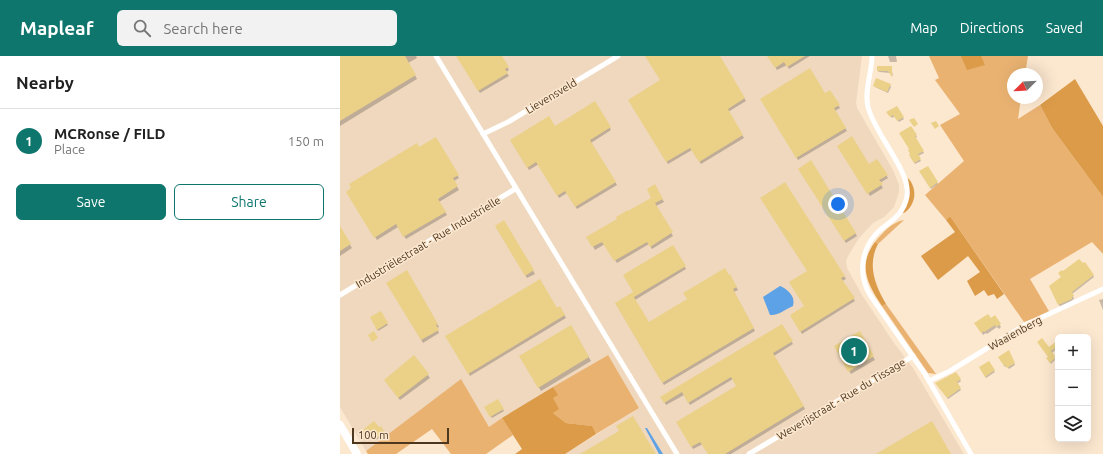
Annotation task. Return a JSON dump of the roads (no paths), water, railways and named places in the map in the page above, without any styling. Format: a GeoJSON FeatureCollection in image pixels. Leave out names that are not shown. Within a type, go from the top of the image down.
{"type":"FeatureCollection","features":[{"type":"Feature","properties":{"kind":"main road"},"geometry":{"type":"LineString","coordinates":[[340,425],[357,454]]}},
{"type":"Feature","properties":{"kind":"street"},"geometry":{"type":"LineString","coordinates":[[436,56],[515,189],[677,454]]}},
{"type":"Feature","properties":{"kind":"street","name":"Lievensveld"},"geometry":{"type":"LineString","coordinates":[[483,134],[508,122],[618,56]]}},
{"type":"Feature","properties":{"kind":"street"},"geometry":{"type":"LineString","coordinates":[[872,56],[868,84],[868,106],[877,131],[903,175],[907,194],[897,217],[875,235],[868,246],[864,257],[863,275],[865,286],[929,381],[971,454]]}},
{"type":"Feature","properties":{"kind":"street","name":"Industriëlestraat - Rue Industrielle"},"geometry":{"type":"LineString","coordinates":[[340,295],[515,189]]}},
{"type":"Feature","properties":{"kind":"street","name":"Waaienberg"},"geometry":{"type":"LineString","coordinates":[[929,381],[950,371],[1025,325],[1103,289]]}},
{"type":"Feature","properties":{"kind":"street","name":"Weverijstraat - Rue du Tissage"},"geometry":{"type":"LineString","coordinates":[[749,454],[913,356]]}},
{"type":"Feature","properties":{"kind":"water"},"geometry":{"type":"Polygon","coordinates":[[[780,286],[788,291],[792,296],[794,302],[793,306],[779,313],[770,315],[763,297],[780,286]]]}},
{"type":"Feature","properties":{"kind":"water"},"geometry":{"type":"Polygon","coordinates":[[[645,428],[647,428],[663,454],[659,454],[645,428]]]}},
{"type":"Feature","properties":{"kind":"place","name":"MCRonse / FILD"},"geometry":{"type":"Point","coordinates":[854,351]}}]}
